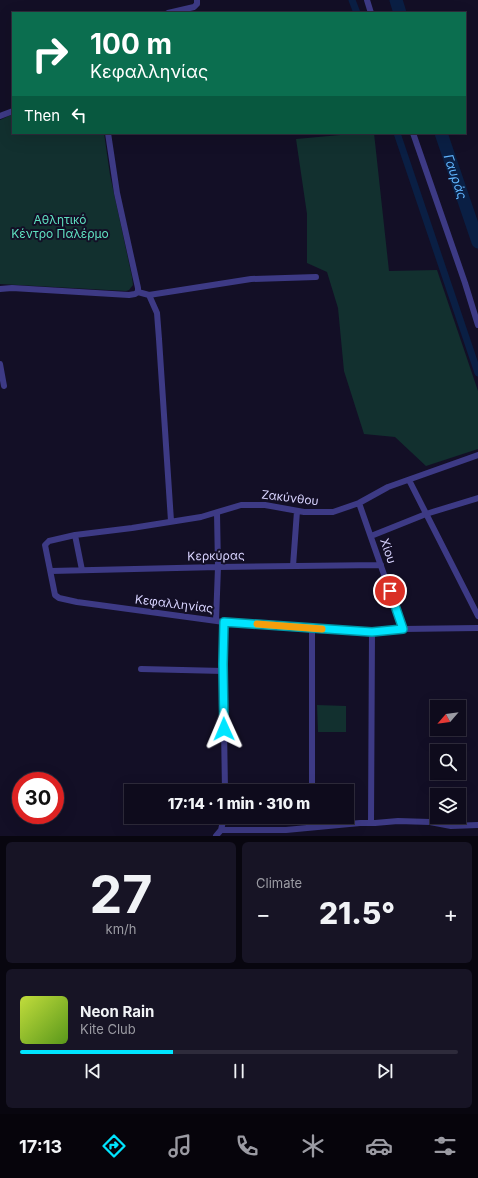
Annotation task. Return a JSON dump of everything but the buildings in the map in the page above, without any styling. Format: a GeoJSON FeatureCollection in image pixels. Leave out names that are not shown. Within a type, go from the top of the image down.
{"type":"FeatureCollection","features":[{"type":"Feature","properties":{"kind":"street"},"geometry":{"type":"LineString","coordinates":[[172,12],[194,7],[197,4],[197,0]]}},
{"type":"Feature","properties":{"kind":"street"},"geometry":{"type":"LineString","coordinates":[[367,0],[371,12]]}},
{"type":"Feature","properties":{"kind":"street"},"geometry":{"type":"LineString","coordinates":[[0,116],[12,111]]}},
{"type":"Feature","properties":{"kind":"street"},"geometry":{"type":"LineString","coordinates":[[108,134],[117,193],[138,292]]}},
{"type":"Feature","properties":{"kind":"street"},"geometry":{"type":"LineString","coordinates":[[413,134],[478,325]]}},
{"type":"Feature","properties":{"kind":"street"},"geometry":{"type":"LineString","coordinates":[[0,289],[12,288],[131,295],[138,292],[149,295],[251,279],[316,277]]}},
{"type":"Feature","properties":{"kind":"street"},"geometry":{"type":"LineString","coordinates":[[149,295],[157,314],[159,332],[171,521]]}},
{"type":"Feature","properties":{"kind":"street"},"geometry":{"type":"LineString","coordinates":[[0,364],[4,386]]}},
{"type":"Feature","properties":{"kind":"street","name":"Ζακύνθου"},"geometry":{"type":"LineString","coordinates":[[51,571],[45,545],[49,541],[75,535],[201,517],[241,505],[256,504],[318,513],[333,512],[359,503],[383,489],[478,455]]}},
{"type":"Feature","properties":{"kind":"street"},"geometry":{"type":"LineString","coordinates":[[410,480],[478,616]]}},
{"type":"Feature","properties":{"kind":"street"},"geometry":{"type":"LineString","coordinates":[[371,536],[426,514],[478,498]]}},
{"type":"Feature","properties":{"kind":"street","name":"Χίου"},"geometry":{"type":"LineString","coordinates":[[359,503],[403,629]]}},
{"type":"Feature","properties":{"kind":"street"},"geometry":{"type":"LineString","coordinates":[[293,566],[297,511]]}},
{"type":"Feature","properties":{"kind":"street"},"geometry":{"type":"LineString","coordinates":[[216,621],[218,567],[217,513]]}},
{"type":"Feature","properties":{"kind":"street"},"geometry":{"type":"LineString","coordinates":[[75,535],[82,570]]}},
{"type":"Feature","properties":{"kind":"street","name":"Κερκύρας"},"geometry":{"type":"LineString","coordinates":[[51,571],[381,565]]}},
{"type":"Feature","properties":{"kind":"street","name":"Κεφαλληνίας"},"geometry":{"type":"LineString","coordinates":[[51,571],[55,595],[59,598],[107,607],[224,622],[372,632],[403,629],[478,628]]}},
{"type":"Feature","properties":{"kind":"street"},"geometry":{"type":"LineString","coordinates":[[224,622],[223,671],[225,784]]}},
{"type":"Feature","properties":{"kind":"street"},"geometry":{"type":"LineString","coordinates":[[312,628],[312,784]]}},
{"type":"Feature","properties":{"kind":"street"},"geometry":{"type":"LineString","coordinates":[[371,823],[372,632]]}},
{"type":"Feature","properties":{"kind":"street"},"geometry":{"type":"LineString","coordinates":[[141,669],[223,671]]}},
{"type":"Feature","properties":{"kind":"street"},"geometry":{"type":"LineString","coordinates":[[221,830],[267,831],[398,821],[430,822],[451,826],[478,825]]}},
{"type":"Feature","properties":{"kind":"street"},"geometry":{"type":"LineString","coordinates":[[216,836],[221,830],[222,824]]}},
{"type":"Feature","properties":{"kind":"green space","name":"Αθλητικό Κέντρο Παλέρμο"},"geometry":{"type":"Polygon","coordinates":[[[12,114],[12,134],[104,134],[110,175],[132,277],[133,285],[129,290],[0,284],[0,120],[12,114]]]}},
{"type":"Feature","properties":{"kind":"green space"},"geometry":{"type":"Polygon","coordinates":[[[351,134],[374,134],[389,271],[437,270],[478,391],[478,449],[426,466],[395,437],[364,434],[344,371],[338,308],[327,272],[307,263],[307,214],[296,139],[351,134]]]}},
{"type":"Feature","properties":{"kind":"green space"},"geometry":{"type":"Polygon","coordinates":[[[317,705],[346,706],[346,732],[318,732],[317,705]]]}},
{"type":"Feature","properties":{"kind":"waterway"},"geometry":{"type":"LineString","coordinates":[[352,0],[357,12]]}},
{"type":"Feature","properties":{"kind":"waterway","name":"Γαυράς"},"geometry":{"type":"LineString","coordinates":[[396,0],[400,12]]}},
{"type":"Feature","properties":{"kind":"waterway"},"geometry":{"type":"LineString","coordinates":[[397,134],[478,373]]}},
{"type":"Feature","properties":{"kind":"waterway","name":"Γαυράς"},"geometry":{"type":"LineString","coordinates":[[441,134],[478,242]]}},
{"type":"Feature","properties":{"kind":"slow traffic"},"geometry":{"type":"LineString","coordinates":[[257,624],[322,629]]}},
{"type":"Feature","properties":{"kind":"route"},"geometry":{"type":"LineString","coordinates":[[224,729],[224,622],[372,632],[403,629],[390,591]]}}]}
